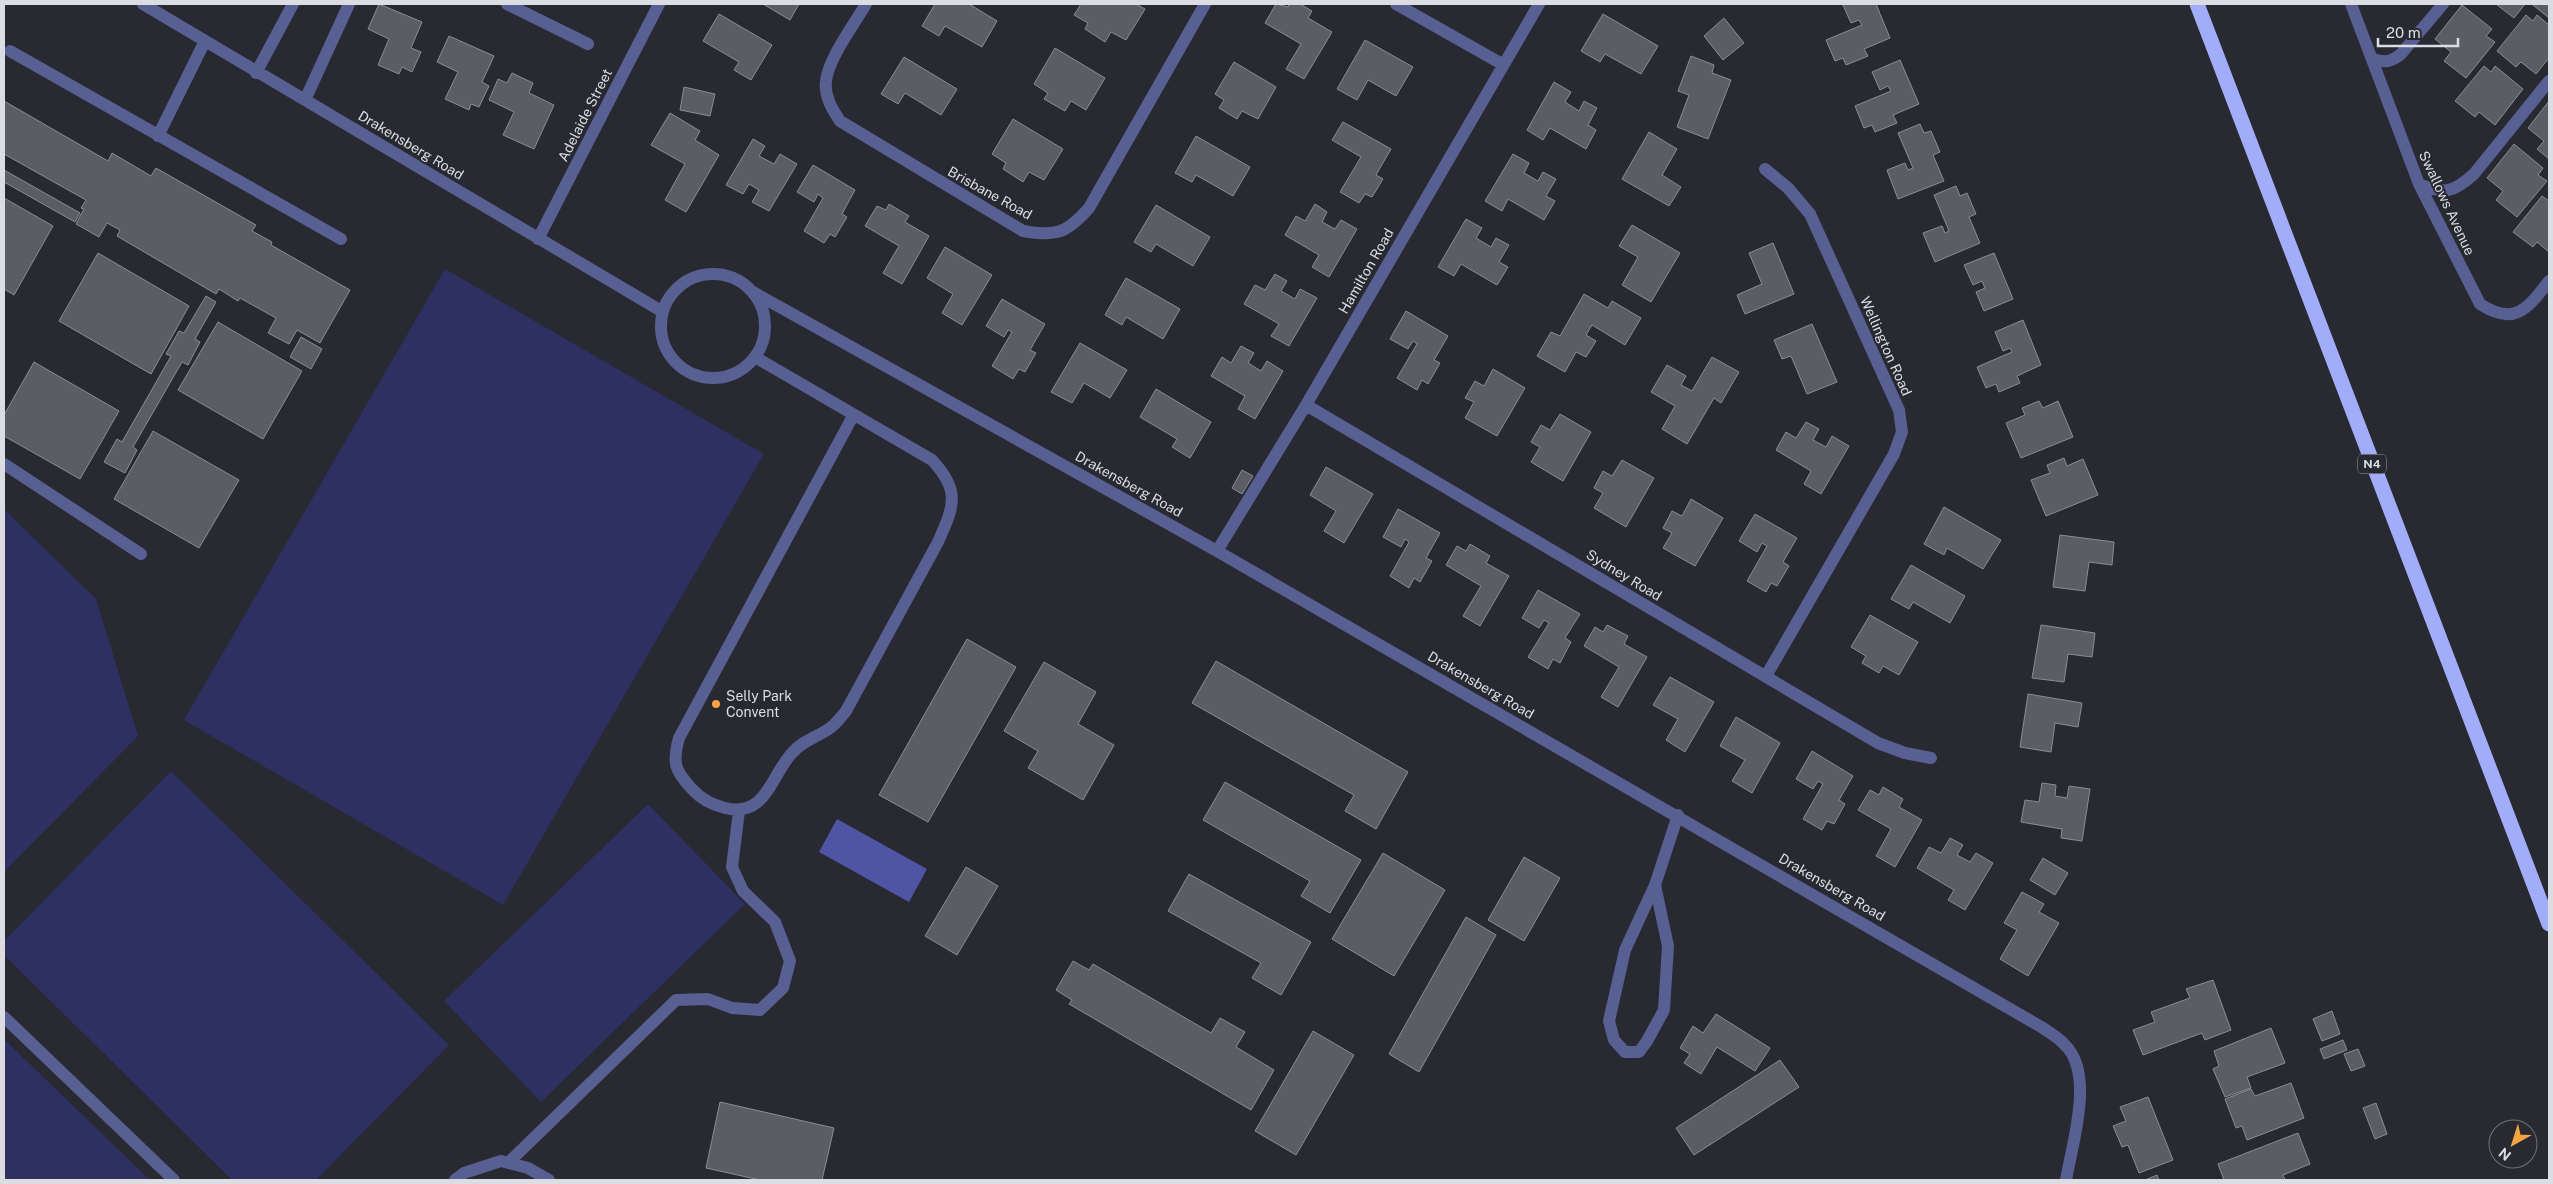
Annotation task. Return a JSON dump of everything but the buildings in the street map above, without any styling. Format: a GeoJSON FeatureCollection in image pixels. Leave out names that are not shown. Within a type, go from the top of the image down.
{"type":"FeatureCollection","features":[{"type":"Feature","properties":{"kind":"highway","name":"N4"},"geometry":{"type":"LineString","coordinates":[[2197,4],[2549,924]]}},
{"type":"Feature","properties":{"kind":"street","name":"Drakensberg Road"},"geometry":{"type":"LineString","coordinates":[[143,4],[256,73],[305,100],[663,312]]}},
{"type":"Feature","properties":{"kind":"street"},"geometry":{"type":"LineString","coordinates":[[256,73],[293,4]]}},
{"type":"Feature","properties":{"kind":"street"},"geometry":{"type":"LineString","coordinates":[[305,100],[348,4]]}},
{"type":"Feature","properties":{"kind":"street"},"geometry":{"type":"LineString","coordinates":[[507,4],[588,44]]}},
{"type":"Feature","properties":{"kind":"street","name":"Adelaide Street"},"geometry":{"type":"LineString","coordinates":[[538,239],[659,4]]}},
{"type":"Feature","properties":{"kind":"street","name":"Brisbane Road"},"geometry":{"type":"LineString","coordinates":[[866,4],[833,60],[825,80],[826,94],[831,108],[840,121],[1023,231],[1046,235],[1063,230],[1076,222],[1089,208],[1205,4]]}},
{"type":"Feature","properties":{"kind":"street"},"geometry":{"type":"LineString","coordinates":[[1396,4],[1502,64]]}},
{"type":"Feature","properties":{"kind":"street","name":"Hamilton Road"},"geometry":{"type":"LineString","coordinates":[[1217,551],[1306,405],[1502,64],[1539,4]]}},
{"type":"Feature","properties":{"kind":"street","name":"Swallows Avenue"},"geometry":{"type":"LineString","coordinates":[[2351,4],[2419,184],[2480,304],[2492,312],[2504,316],[2514,315],[2533,301],[2549,281]]}},
{"type":"Feature","properties":{"kind":"street"},"geometry":{"type":"LineString","coordinates":[[2373,59],[2384,62],[2393,60],[2401,54],[2443,4]]}},
{"type":"Feature","properties":{"kind":"street"},"geometry":{"type":"LineString","coordinates":[[158,136],[205,41]]}},
{"type":"Feature","properties":{"kind":"street"},"geometry":{"type":"LineString","coordinates":[[10,51],[341,239]]}},
{"type":"Feature","properties":{"kind":"street"},"geometry":{"type":"LineString","coordinates":[[2419,184],[2443,192],[2455,189],[2464,183],[2474,174],[2549,81]]}},
{"type":"Feature","properties":{"kind":"street","name":"Wellington Road"},"geometry":{"type":"LineString","coordinates":[[1765,169],[1788,188],[1810,214],[1899,410],[1902,432],[1894,454],[1766,676]]}},
{"type":"Feature","properties":{"kind":"street"},"geometry":{"type":"LineString","coordinates":[[710,274],[726,275],[740,282],[753,292],[761,306],[765,323],[763,341],[755,357],[744,368],[729,375],[714,378],[691,372],[672,358],[664,344],[661,328],[663,312],[669,297],[680,285],[694,277],[710,274]]}},
{"type":"Feature","properties":{"kind":"street","name":"Drakensberg Road"},"geometry":{"type":"LineString","coordinates":[[753,292],[1217,551],[1678,815],[2043,1028],[2066,1045],[2076,1060],[2081,1080],[2080,1100],[2066,1180]]}},
{"type":"Feature","properties":{"kind":"street"},"geometry":{"type":"LineString","coordinates":[[755,357],[853,416],[932,460],[941,470],[952,489],[949,518],[938,542],[846,712],[830,728],[811,737],[792,753],[756,804],[739,811],[717,806],[696,794],[680,776],[674,758],[679,738],[853,416]]}},
{"type":"Feature","properties":{"kind":"street","name":"Sydney Road"},"geometry":{"type":"LineString","coordinates":[[1306,405],[1878,743],[1905,754],[1931,758]]}},
{"type":"Feature","properties":{"kind":"street"},"geometry":{"type":"LineString","coordinates":[[4,464],[141,554]]}},
{"type":"Feature","properties":{"kind":"street"},"geometry":{"type":"LineString","coordinates":[[508,1163],[676,1000],[708,999],[732,1008],[760,1010],[783,988],[790,962],[774,922],[743,891],[732,867],[739,811]]}},
{"type":"Feature","properties":{"kind":"street"},"geometry":{"type":"LineString","coordinates":[[1655,885],[1668,946],[1664,1010],[1639,1052],[1625,1052],[1614,1040],[1609,1021],[1625,950],[1655,885],[1678,815]]}},
{"type":"Feature","properties":{"kind":"street"},"geometry":{"type":"LineString","coordinates":[[4,1017],[174,1180]]}},
{"type":"Feature","properties":{"kind":"street"},"geometry":{"type":"LineString","coordinates":[[455,1180],[464,1173],[501,1161],[528,1168],[548,1180]]}},
{"type":"Feature","properties":{"kind":"shaded area"},"geometry":{"type":"Polygon","coordinates":[[[445,269],[764,454],[503,905],[184,720],[445,269]]]}},
{"type":"Feature","properties":{"kind":"shaded area"},"geometry":{"type":"Polygon","coordinates":[[[4,509],[96,599],[138,736],[4,872],[4,509]]]}},
{"type":"Feature","properties":{"kind":"shaded area"},"geometry":{"type":"Polygon","coordinates":[[[171,771],[449,1045],[316,1180],[232,1180],[4,955],[4,941],[171,771]]]}},
{"type":"Feature","properties":{"kind":"shaded area"},"geometry":{"type":"Polygon","coordinates":[[[648,804],[745,904],[541,1102],[444,1001],[648,804]]]}},
{"type":"Feature","properties":{"kind":"shaded area"},"geometry":{"type":"Polygon","coordinates":[[[837,819],[927,869],[909,902],[819,852],[837,819]]]}},
{"type":"Feature","properties":{"kind":"shaded area"},"geometry":{"type":"Polygon","coordinates":[[[4,1039],[150,1180],[4,1180],[4,1039]]]}},
{"type":"Feature","properties":{"kind":"place","name":"Selly Park Convent"},"geometry":{"type":"Point","coordinates":[716,704]}}]}
